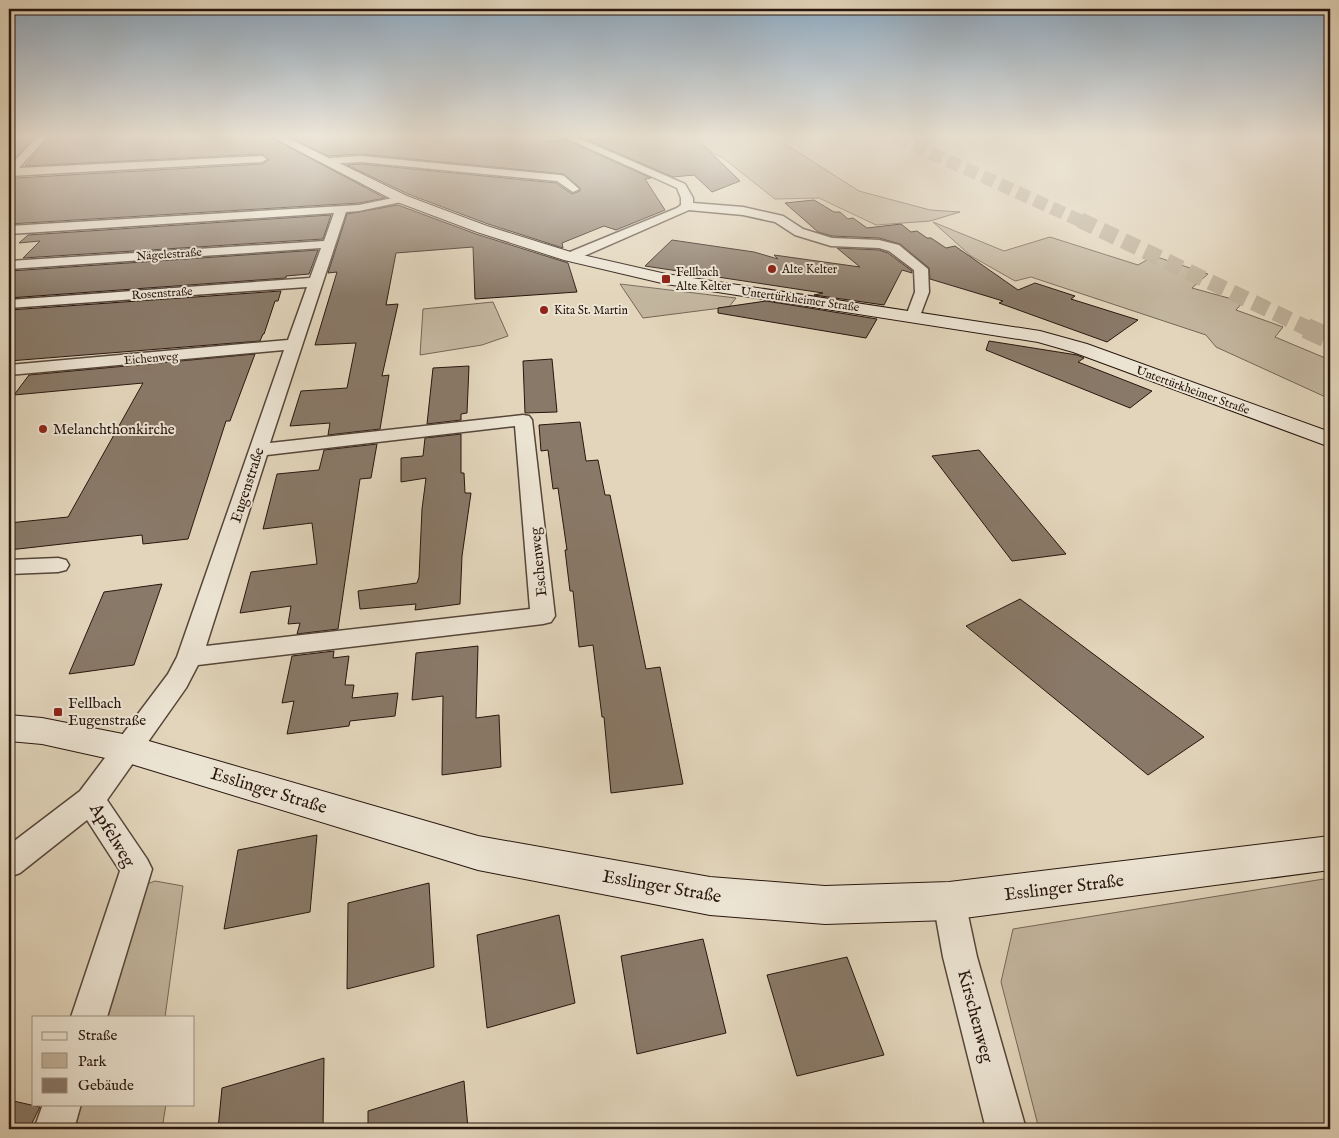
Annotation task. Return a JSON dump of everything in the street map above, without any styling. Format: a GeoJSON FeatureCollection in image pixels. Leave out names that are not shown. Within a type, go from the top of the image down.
{"type":"FeatureCollection","features":[{"type":"Feature","properties":{"kind":"main road","name":"Untertürkheimer Straße"},"geometry":{"type":"LineString","coordinates":[[386,190],[482,229],[570,257],[666,279],[1040,337],[1080,348],[1330,440]]}},
{"type":"Feature","properties":{"kind":"main road","name":"Esslinger Straße"},"geometry":{"type":"LineString","coordinates":[[9,728],[42,731],[128,749],[478,853],[701,895],[825,905],[949,901],[1330,853]]}},
{"type":"Feature","properties":{"kind":"street"},"geometry":{"type":"LineString","coordinates":[[683,190],[688,198],[687,206]]}},
{"type":"Feature","properties":{"kind":"street"},"geometry":{"type":"LineString","coordinates":[[9,230],[341,209],[376,205],[402,198]]}},
{"type":"Feature","properties":{"kind":"street"},"geometry":{"type":"LineString","coordinates":[[570,257],[687,206],[742,212],[779,219],[799,232],[831,242],[879,244],[894,248],[921,269],[922,292],[913,316]]}},
{"type":"Feature","properties":{"kind":"street","name":"Eugenstraße"},"geometry":{"type":"LineString","coordinates":[[128,749],[177,681],[190,657],[341,209]]}},
{"type":"Feature","properties":{"kind":"street","name":"Nägelestraße"},"geometry":{"type":"LineString","coordinates":[[9,265],[329,244]]}},
{"type":"Feature","properties":{"kind":"street","name":"Rosenstraße"},"geometry":{"type":"LineString","coordinates":[[9,304],[315,282]]}},
{"type":"Feature","properties":{"kind":"street","name":"Eichenweg"},"geometry":{"type":"LineString","coordinates":[[9,370],[294,344]]}},
{"type":"Feature","properties":{"kind":"street","name":"Eschenweg"},"geometry":{"type":"LineString","coordinates":[[190,657],[543,616],[524,420],[259,450]]}},
{"type":"Feature","properties":{"kind":"street"},"geometry":{"type":"LineString","coordinates":[[9,568],[58,565]]}},
{"type":"Feature","properties":{"kind":"street","name":"Apfelweg"},"geometry":{"type":"LineString","coordinates":[[90,1016],[136,869],[90,800],[128,749]]}},
{"type":"Feature","properties":{"kind":"street"},"geometry":{"type":"LineString","coordinates":[[9,863],[90,800]]}},
{"type":"Feature","properties":{"kind":"street","name":"Kirschenweg"},"geometry":{"type":"LineString","coordinates":[[949,901],[960,957],[1006,1129]]}},
{"type":"Feature","properties":{"kind":"street"},"geometry":{"type":"LineString","coordinates":[[54,1129],[61,1106]]}},
{"type":"Feature","properties":{"kind":"green space"},"geometry":{"type":"Polygon","coordinates":[[[764,190],[858,190],[930,210],[960,212],[930,221],[876,225],[819,198],[775,199],[764,190]]]}},
{"type":"Feature","properties":{"kind":"green space"},"geometry":{"type":"Polygon","coordinates":[[[933,222],[1004,251],[1050,237],[1138,265],[1154,256],[1208,274],[1192,288],[1243,302],[1236,310],[1283,327],[1275,337],[1330,360],[1330,399],[1216,347],[1206,335],[1031,277],[1015,281],[971,256],[933,222]]]}},
{"type":"Feature","properties":{"kind":"green space"},"geometry":{"type":"Polygon","coordinates":[[[620,284],[736,298],[729,307],[643,318],[620,284]]]}},
{"type":"Feature","properties":{"kind":"green space"},"geometry":{"type":"Polygon","coordinates":[[[493,302],[508,336],[482,345],[420,355],[423,309],[493,302]]]}},
{"type":"Feature","properties":{"kind":"green space"},"geometry":{"type":"Polygon","coordinates":[[[1330,878],[1330,1129],[1039,1129],[1001,982],[1013,929],[1330,878]]]}},
{"type":"Feature","properties":{"kind":"green space"},"geometry":{"type":"Polygon","coordinates":[[[155,881],[183,886],[165,1016],[100,1016],[144,885],[155,881]]]}},
{"type":"Feature","properties":{"kind":"green space"},"geometry":{"type":"Polygon","coordinates":[[[70,1106],[166,1106],[162,1129],[102,1129],[66,1120],[70,1106]]]}},
{"type":"Feature","properties":{"kind":"building"},"geometry":{"type":"Polygon","coordinates":[[[9,190],[370,190],[385,198],[359,203],[9,224],[9,190]]]}},
{"type":"Feature","properties":{"kind":"building"},"geometry":{"type":"Polygon","coordinates":[[[400,190],[566,190],[572,194],[580,191],[652,190],[665,210],[616,230],[604,226],[562,243],[563,248],[488,224],[400,190]]]}},
{"type":"Feature","properties":{"kind":"building"},"geometry":{"type":"Polygon","coordinates":[[[814,200],[834,212],[840,212],[848,219],[853,218],[867,228],[901,224],[911,232],[917,231],[946,248],[955,246],[1018,290],[1035,283],[1075,296],[1071,299],[1138,320],[1107,342],[999,303],[1003,301],[930,279],[929,268],[900,244],[879,238],[832,236],[818,232],[785,203],[814,200]]]}},
{"type":"Feature","properties":{"kind":"building"},"geometry":{"type":"Polygon","coordinates":[[[398,205],[476,234],[568,263],[577,292],[475,299],[473,247],[396,253],[386,305],[398,304],[382,376],[389,375],[380,429],[328,435],[330,423],[290,426],[301,391],[347,388],[356,343],[315,345],[337,272],[328,273],[347,214],[398,205]]]}},
{"type":"Feature","properties":{"kind":"building"},"geometry":{"type":"Polygon","coordinates":[[[331,215],[323,239],[23,258],[40,241],[19,243],[28,235],[331,215]]]}},
{"type":"Feature","properties":{"kind":"building","name":"Alte Kelter"},"geometry":{"type":"Polygon","coordinates":[[[672,240],[754,252],[778,259],[774,255],[860,267],[837,248],[879,250],[888,253],[912,271],[912,273],[902,270],[884,305],[814,295],[823,293],[645,266],[672,240]]]}},
{"type":"Feature","properties":{"kind":"building"},"geometry":{"type":"Polygon","coordinates":[[[318,250],[309,274],[286,276],[286,278],[9,298],[10,271],[318,250]]]}},
{"type":"Feature","properties":{"kind":"building"},"geometry":{"type":"Polygon","coordinates":[[[281,291],[278,301],[275,301],[260,341],[9,361],[9,310],[281,291]]]}},
{"type":"Feature","properties":{"kind":"building"},"geometry":{"type":"Polygon","coordinates":[[[766,301],[877,319],[866,338],[718,313],[718,308],[766,301]]]}},
{"type":"Feature","properties":{"kind":"building"},"geometry":{"type":"Polygon","coordinates":[[[989,341],[1077,355],[1084,358],[1078,362],[1152,391],[1130,408],[986,350],[989,341]]]}},
{"type":"Feature","properties":{"kind":"building"},"geometry":{"type":"Polygon","coordinates":[[[255,354],[230,421],[226,421],[188,539],[143,544],[142,535],[9,550],[9,523],[68,517],[143,383],[14,395],[29,375],[255,354]]]}},
{"type":"Feature","properties":{"kind":"building"},"geometry":{"type":"Polygon","coordinates":[[[552,359],[557,412],[525,413],[523,361],[552,359]]]}},
{"type":"Feature","properties":{"kind":"building"},"geometry":{"type":"Polygon","coordinates":[[[469,366],[467,413],[461,414],[461,420],[427,424],[433,368],[469,366]]]}},
{"type":"Feature","properties":{"kind":"building"},"geometry":{"type":"Polygon","coordinates":[[[580,422],[586,461],[598,460],[605,495],[610,495],[646,669],[660,667],[683,784],[611,793],[604,717],[602,717],[593,645],[579,647],[573,591],[570,591],[565,550],[567,550],[558,488],[553,489],[548,450],[541,451],[539,425],[580,422]]]}},
{"type":"Feature","properties":{"kind":"building"},"geometry":{"type":"Polygon","coordinates":[[[461,434],[461,473],[464,473],[465,493],[471,493],[462,556],[460,604],[415,610],[416,604],[360,609],[358,591],[417,583],[419,577],[422,509],[426,478],[401,482],[401,458],[423,456],[425,438],[461,434]]]}},
{"type":"Feature","properties":{"kind":"building"},"geometry":{"type":"Polygon","coordinates":[[[377,444],[371,478],[360,479],[338,629],[297,634],[300,623],[288,624],[291,606],[240,613],[251,572],[317,564],[312,523],[263,529],[277,474],[319,470],[324,450],[377,444]]]}},
{"type":"Feature","properties":{"kind":"building"},"geometry":{"type":"Polygon","coordinates":[[[979,450],[1066,554],[1012,561],[932,456],[979,450]]]}},
{"type":"Feature","properties":{"kind":"building"},"geometry":{"type":"Polygon","coordinates":[[[162,584],[134,665],[69,674],[104,592],[162,584]]]}},
{"type":"Feature","properties":{"kind":"building"},"geometry":{"type":"Polygon","coordinates":[[[1020,599],[1204,737],[1148,775],[966,626],[1020,599]]]}},
{"type":"Feature","properties":{"kind":"building"},"geometry":{"type":"Polygon","coordinates":[[[478,646],[476,718],[499,715],[501,767],[442,775],[443,696],[412,700],[416,653],[478,646]]]}},
{"type":"Feature","properties":{"kind":"building"},"geometry":{"type":"Polygon","coordinates":[[[334,651],[333,658],[349,656],[345,685],[354,685],[352,698],[398,693],[395,716],[350,721],[349,726],[287,734],[294,701],[282,703],[292,656],[334,651]]]}},
{"type":"Feature","properties":{"kind":"building"},"geometry":{"type":"Polygon","coordinates":[[[317,835],[310,912],[224,929],[238,850],[317,835]]]}},
{"type":"Feature","properties":{"kind":"building"},"geometry":{"type":"Polygon","coordinates":[[[429,883],[434,967],[347,989],[348,903],[429,883]]]}},
{"type":"Feature","properties":{"kind":"building"},"geometry":{"type":"Polygon","coordinates":[[[559,915],[575,1003],[487,1028],[477,935],[559,915]]]}},
{"type":"Feature","properties":{"kind":"building"},"geometry":{"type":"Polygon","coordinates":[[[703,939],[726,1033],[637,1054],[621,956],[703,939]]]}},
{"type":"Feature","properties":{"kind":"building"},"geometry":{"type":"Polygon","coordinates":[[[847,957],[884,1055],[797,1076],[767,975],[847,957]]]}},
{"type":"Feature","properties":{"kind":"building"},"geometry":{"type":"Polygon","coordinates":[[[324,1058],[323,1129],[218,1129],[222,1088],[324,1058]]]}},
{"type":"Feature","properties":{"kind":"building"},"geometry":{"type":"Polygon","coordinates":[[[464,1081],[468,1129],[368,1129],[368,1111],[464,1081]]]}},
{"type":"Feature","properties":{"kind":"building"},"geometry":{"type":"Polygon","coordinates":[[[9,1100],[40,1107],[29,1129],[9,1129],[9,1100]]]}},
{"type":"Feature","properties":{"kind":"tunnel"},"geometry":{"type":"LineString","coordinates":[[1013,190],[1083,222]]}},
{"type":"Feature","properties":{"kind":"tunnel"},"geometry":{"type":"LineString","coordinates":[[1080,220],[1309,329]]}},
{"type":"Feature","properties":{"kind":"tunnel"},"geometry":{"type":"LineString","coordinates":[[1306,328],[1330,339]]}},
{"type":"Feature","properties":{"kind":"place","name":"Alte Kelter"},"geometry":{"type":"Point","coordinates":[772,269]}},
{"type":"Feature","properties":{"kind":"place","name":"Fellbach Alte Kelter"},"geometry":{"type":"Point","coordinates":[666,279]}},
{"type":"Feature","properties":{"kind":"place","name":"Kita St. Martin"},"geometry":{"type":"Point","coordinates":[544,310]}},
{"type":"Feature","properties":{"kind":"place","name":"Melanchthonkirche"},"geometry":{"type":"Point","coordinates":[43,429]}},
{"type":"Feature","properties":{"kind":"place","name":"Fellbach Eugenstraße"},"geometry":{"type":"Point","coordinates":[58,712]}}]}
